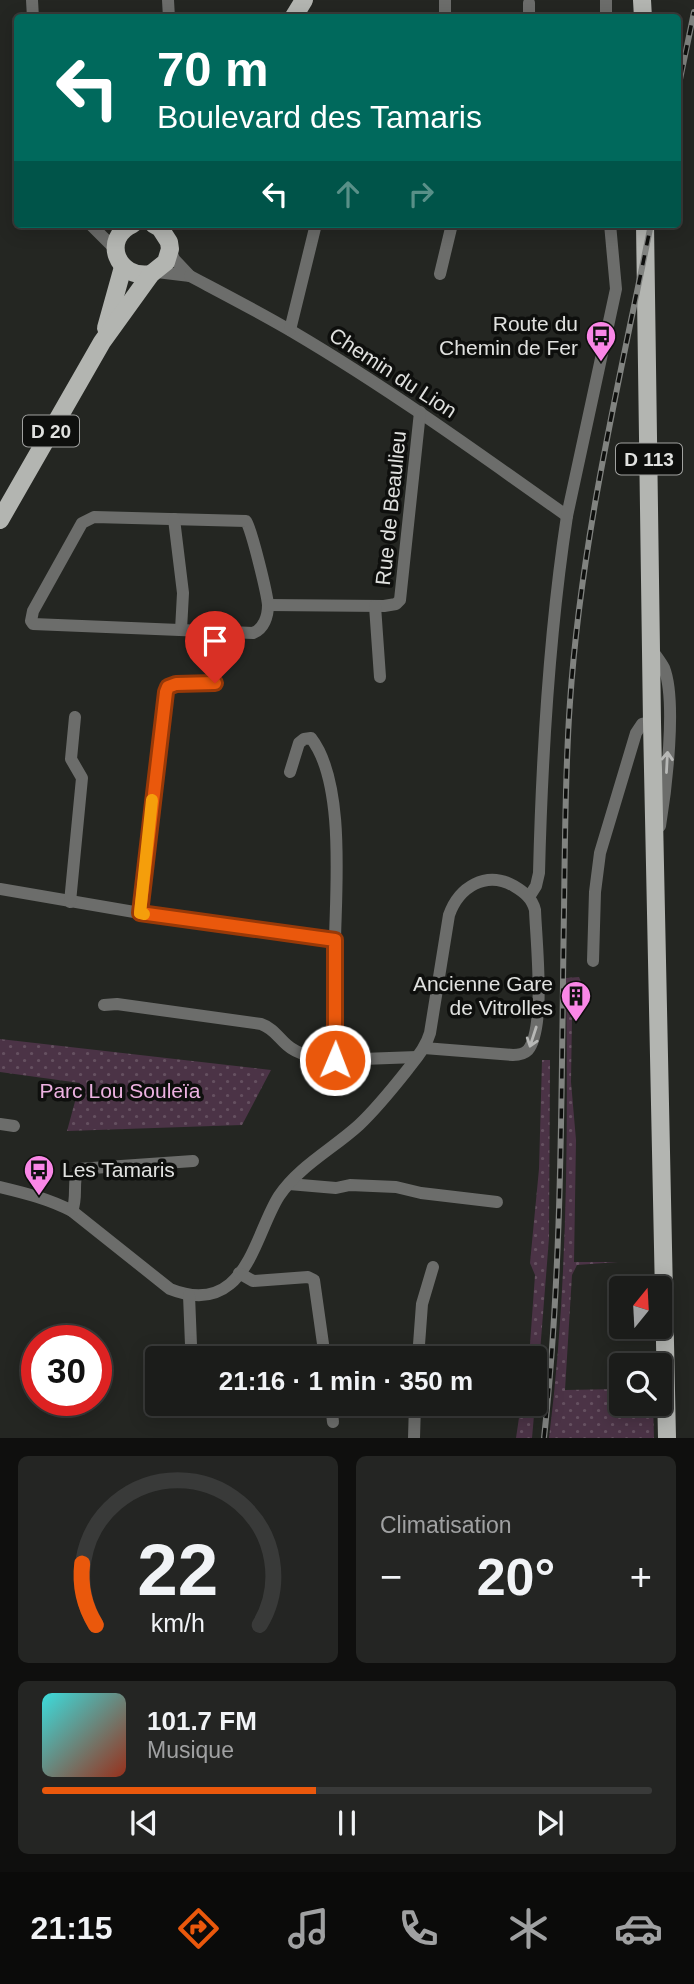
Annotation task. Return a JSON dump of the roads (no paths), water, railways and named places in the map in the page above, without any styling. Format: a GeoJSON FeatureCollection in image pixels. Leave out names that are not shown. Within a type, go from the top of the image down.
{"type":"FeatureCollection","features":[{"type":"Feature","properties":{"kind":"main road"},"geometry":{"type":"LineString","coordinates":[[124,228],[117,241],[119,259],[136,275],[154,273],[166,262],[175,228]]}},
{"type":"Feature","properties":{"kind":"main road"},"geometry":{"type":"LineString","coordinates":[[160,228],[169,246]]}},
{"type":"Feature","properties":{"kind":"main road","name":"D 113"},"geometry":{"type":"LineString","coordinates":[[645,228],[667,1438]]}},
{"type":"Feature","properties":{"kind":"main road","name":"D 20"},"geometry":{"type":"LineString","coordinates":[[102,342],[119,259]]}},
{"type":"Feature","properties":{"kind":"main road","name":"D 20"},"geometry":{"type":"LineString","coordinates":[[0,520],[102,342],[154,273]]}},
{"type":"Feature","properties":{"kind":"street"},"geometry":{"type":"LineString","coordinates":[[529,3],[529,14]]}},
{"type":"Feature","properties":{"kind":"street"},"geometry":{"type":"LineString","coordinates":[[93,228],[119,259]]}},
{"type":"Feature","properties":{"kind":"street"},"geometry":{"type":"LineString","coordinates":[[290,330],[315,228]]}},
{"type":"Feature","properties":{"kind":"street"},"geometry":{"type":"LineString","coordinates":[[440,274],[451,228]]}},
{"type":"Feature","properties":{"kind":"street"},"geometry":{"type":"LineString","coordinates":[[529,897],[536,886],[539,873],[541,772],[551,645],[567,516],[616,289],[610,228]]}},
{"type":"Feature","properties":{"kind":"street","name":"Chemin du Lion"},"geometry":{"type":"LineString","coordinates":[[169,246],[174,259],[190,276],[290,330],[420,412],[567,516]]}},
{"type":"Feature","properties":{"kind":"street","name":"Chemin du Lion"},"geometry":{"type":"LineString","coordinates":[[154,273],[190,276]]}},
{"type":"Feature","properties":{"kind":"street","name":"Rue de Beaulieu"},"geometry":{"type":"LineString","coordinates":[[268,605],[396,604],[401,597],[420,412]]}},
{"type":"Feature","properties":{"kind":"street"},"geometry":{"type":"LineString","coordinates":[[94,517],[174,519],[246,522],[268,605],[264,623],[258,631],[253,633],[38,625],[31,621],[33,611],[85,521],[94,517]]}},
{"type":"Feature","properties":{"kind":"street"},"geometry":{"type":"LineString","coordinates":[[174,519],[183,593],[181,630]]}},
{"type":"Feature","properties":{"kind":"street"},"geometry":{"type":"LineString","coordinates":[[375,606],[380,677]]}},
{"type":"Feature","properties":{"kind":"street"},"geometry":{"type":"LineString","coordinates":[[652,650],[664,670],[669,721],[666,790],[656,854]]}},
{"type":"Feature","properties":{"kind":"street"},"geometry":{"type":"LineString","coordinates":[[140,913],[166,692],[168,687],[176,684],[215,683]]}},
{"type":"Feature","properties":{"kind":"street"},"geometry":{"type":"LineString","coordinates":[[70,902],[82,778],[71,759],[75,718]]}},
{"type":"Feature","properties":{"kind":"street"},"geometry":{"type":"LineString","coordinates":[[593,961],[595,892],[604,836],[636,733],[642,724],[652,722]]}},
{"type":"Feature","properties":{"kind":"street"},"geometry":{"type":"LineString","coordinates":[[290,772],[299,743],[312,738],[320,752],[333,807],[336,863],[335,1060]]}},
{"type":"Feature","properties":{"kind":"street"},"geometry":{"type":"LineString","coordinates":[[0,1187],[57,1203],[72,1211],[170,1289],[204,1296],[215,1292],[232,1283],[239,1273],[279,1196],[289,1184],[360,1124],[392,1090],[421,1052],[430,1033],[449,915],[456,899],[473,884],[491,879],[505,881],[529,897],[535,910],[538,1020],[526,1052],[513,1055],[421,1052],[335,1060],[310,1056],[292,1049],[272,1029],[261,1024],[117,1004],[104,1005]]}},
{"type":"Feature","properties":{"kind":"street"},"geometry":{"type":"LineString","coordinates":[[0,889],[140,913],[335,940]]}},
{"type":"Feature","properties":{"kind":"street"},"geometry":{"type":"LineString","coordinates":[[0,1124],[14,1126]]}},
{"type":"Feature","properties":{"kind":"street"},"geometry":{"type":"LineString","coordinates":[[72,1211],[76,1200],[75,1173],[80,1168],[193,1161]]}},
{"type":"Feature","properties":{"kind":"street"},"geometry":{"type":"LineString","coordinates":[[289,1184],[336,1188],[350,1185],[396,1187],[421,1193],[497,1202]]}},
{"type":"Feature","properties":{"kind":"street"},"geometry":{"type":"LineString","coordinates":[[419,1346],[422,1304],[433,1268]]}},
{"type":"Feature","properties":{"kind":"street"},"geometry":{"type":"LineString","coordinates":[[239,1273],[253,1281],[308,1277],[314,1280],[323,1346]]}},
{"type":"Feature","properties":{"kind":"street"},"geometry":{"type":"LineString","coordinates":[[189,1295],[191,1346]]}},
{"type":"Feature","properties":{"kind":"street"},"geometry":{"type":"LineString","coordinates":[[332,1416],[333,1422]]}},
{"type":"Feature","properties":{"kind":"street"},"geometry":{"type":"LineString","coordinates":[[414,1438],[415,1416]]}},
{"type":"Feature","properties":{"kind":"railway"},"geometry":{"type":"LineString","coordinates":[[681,75],[694,12]]}},
{"type":"Feature","properties":{"kind":"railway"},"geometry":{"type":"LineString","coordinates":[[544,1438],[558,1241],[566,780],[575,641],[592,521],[650,228]]}},
{"type":"Feature","properties":{"kind":"place","name":"Route du Chemin de Fer"},"geometry":{"type":"Point","coordinates":[601,363]}},
{"type":"Feature","properties":{"kind":"place","name":"Ancienne Gare de Vitrolles"},"geometry":{"type":"Point","coordinates":[576,1023]}},
{"type":"Feature","properties":{"kind":"place","name":"Les Tamaris"},"geometry":{"type":"Point","coordinates":[39,1197]}},
{"type":"Feature","properties":{"kind":"park label","name":"Parc Lou Souleïa"},"geometry":{"type":"Point","coordinates":[120,1091]}}]}
